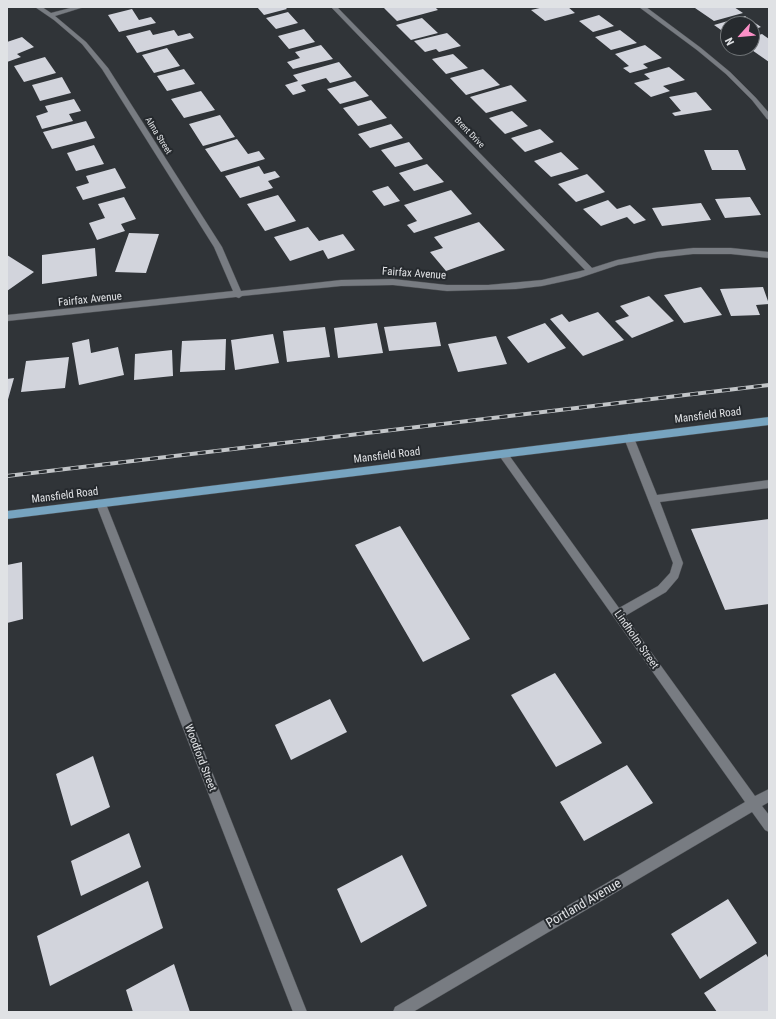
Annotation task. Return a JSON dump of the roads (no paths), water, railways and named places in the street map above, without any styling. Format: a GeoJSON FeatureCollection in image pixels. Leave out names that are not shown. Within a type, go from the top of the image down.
{"type":"FeatureCollection","features":[{"type":"Feature","properties":{"kind":"main road","name":"Mansfield Road"},"geometry":{"type":"LineString","coordinates":[[7,515],[769,421]]}},
{"type":"Feature","properties":{"kind":"street","name":"Alma Street"},"geometry":{"type":"LineString","coordinates":[[38,7],[50,14],[84,44],[105,68],[218,247],[239,294]]}},
{"type":"Feature","properties":{"kind":"street"},"geometry":{"type":"LineString","coordinates":[[50,14],[81,7]]}},
{"type":"Feature","properties":{"kind":"street","name":"Brent Drive"},"geometry":{"type":"LineString","coordinates":[[334,7],[590,271]]}},
{"type":"Feature","properties":{"kind":"street"},"geometry":{"type":"LineString","coordinates":[[642,7],[699,49],[728,73],[754,99],[769,118]]}},
{"type":"Feature","properties":{"kind":"street","name":"Fairfax Avenue"},"geometry":{"type":"LineString","coordinates":[[7,318],[341,283],[393,282],[447,288],[488,288],[542,283],[617,263],[693,251],[731,251],[769,254]]}},
{"type":"Feature","properties":{"kind":"street"},"geometry":{"type":"LineString","coordinates":[[618,614],[662,589],[674,575],[678,563],[629,438]]}},
{"type":"Feature","properties":{"kind":"street","name":"Lindholm Street"},"geometry":{"type":"LineString","coordinates":[[504,454],[769,826]]}},
{"type":"Feature","properties":{"kind":"street"},"geometry":{"type":"LineString","coordinates":[[654,499],[769,484]]}},
{"type":"Feature","properties":{"kind":"street","name":"Woodford Street"},"geometry":{"type":"LineString","coordinates":[[101,504],[300,1012]]}},
{"type":"Feature","properties":{"kind":"street","name":"Portland Avenue"},"geometry":{"type":"LineString","coordinates":[[400,1012],[769,795]]}},
{"type":"Feature","properties":{"kind":"railway"},"geometry":{"type":"LineString","coordinates":[[7,476],[769,385]]}}]}
